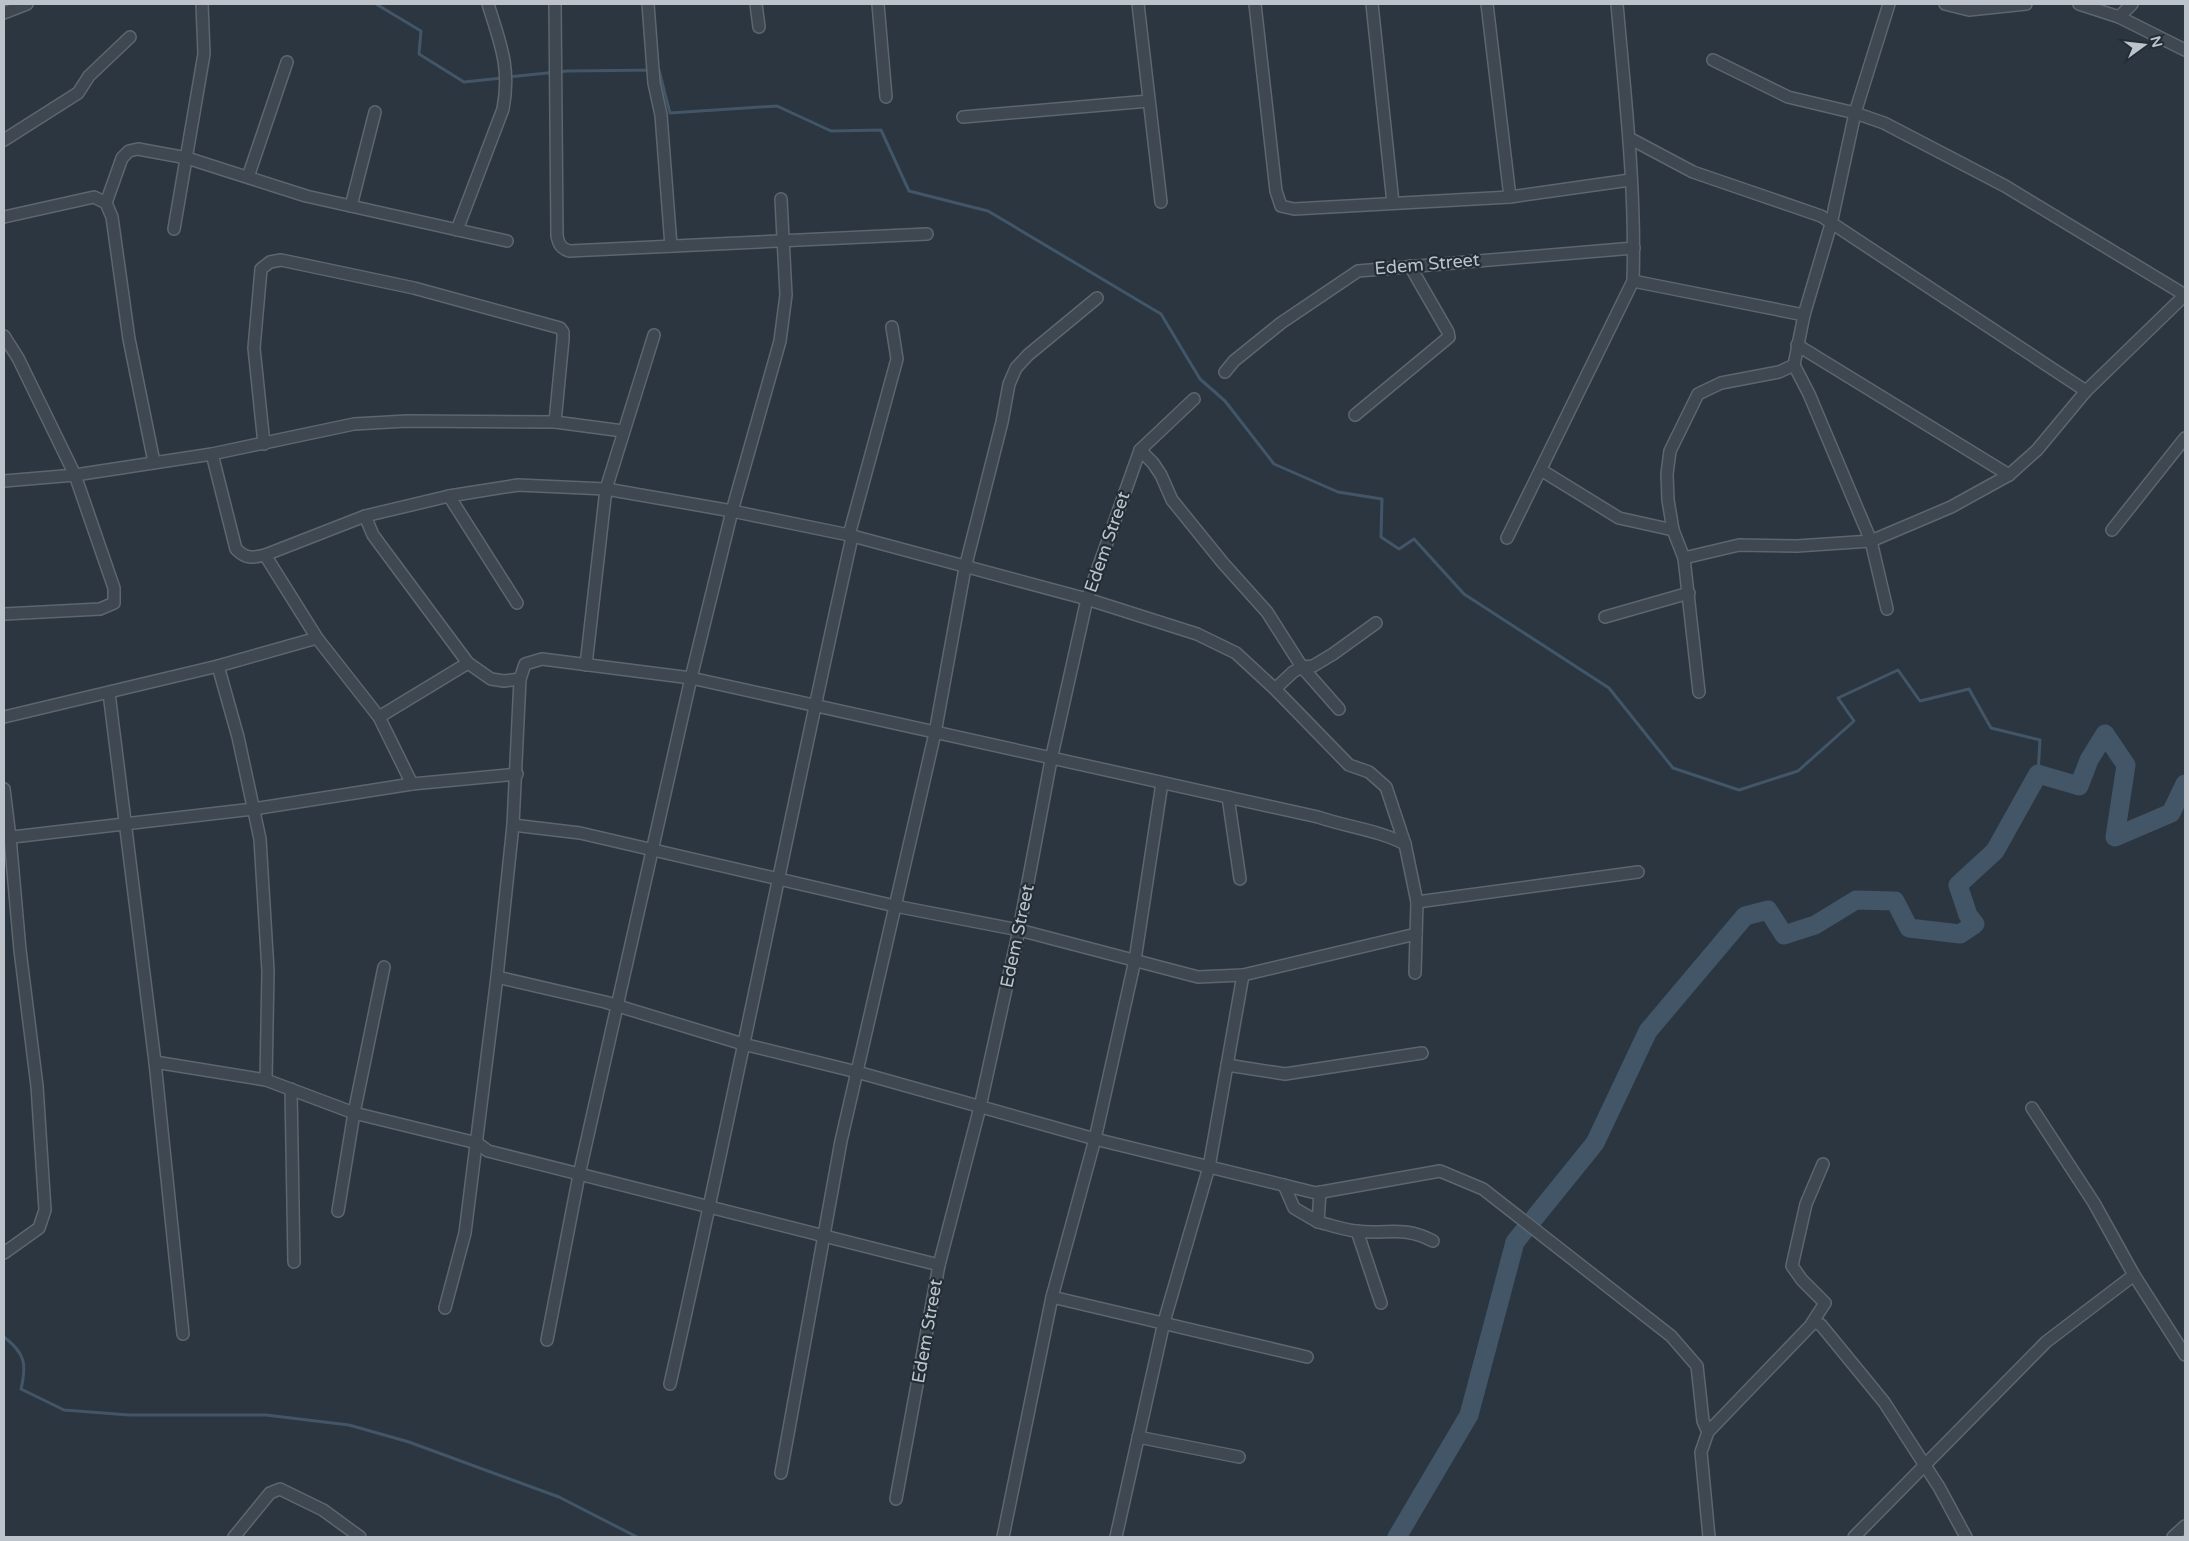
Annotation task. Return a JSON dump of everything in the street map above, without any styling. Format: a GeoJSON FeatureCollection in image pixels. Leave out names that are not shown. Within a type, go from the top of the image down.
{"type":"FeatureCollection","features":[{"type":"Feature","properties":{"kind":"street"},"geometry":{"type":"LineString","coordinates":[[4,13],[27,4]]}},
{"type":"Feature","properties":{"kind":"street"},"geometry":{"type":"LineString","coordinates":[[174,229],[204,54],[202,4]]}},
{"type":"Feature","properties":{"kind":"street"},"geometry":{"type":"LineString","coordinates":[[457,230],[503,109],[506,91],[507,72],[488,4]]}},
{"type":"Feature","properties":{"kind":"street"},"geometry":{"type":"LineString","coordinates":[[556,4],[558,244],[569,251],[927,234]]}},
{"type":"Feature","properties":{"kind":"street"},"geometry":{"type":"LineString","coordinates":[[648,4],[654,83],[660,116],[671,246]]}},
{"type":"Feature","properties":{"kind":"street"},"geometry":{"type":"LineString","coordinates":[[756,4],[759,26]]}},
{"type":"Feature","properties":{"kind":"street"},"geometry":{"type":"LineString","coordinates":[[878,4],[886,97]]}},
{"type":"Feature","properties":{"kind":"street"},"geometry":{"type":"LineString","coordinates":[[1138,4],[1161,202]]}},
{"type":"Feature","properties":{"kind":"street"},"geometry":{"type":"LineString","coordinates":[[1255,4],[1276,191],[1281,206],[1294,209],[1510,197],[1630,180]]}},
{"type":"Feature","properties":{"kind":"street"},"geometry":{"type":"LineString","coordinates":[[1372,4],[1393,203]]}},
{"type":"Feature","properties":{"kind":"street"},"geometry":{"type":"LineString","coordinates":[[1487,4],[1510,197]]}},
{"type":"Feature","properties":{"kind":"street"},"geometry":{"type":"LineString","coordinates":[[1507,538],[1633,281],[1634,248],[1621,4]]}},
{"type":"Feature","properties":{"kind":"street"},"geometry":{"type":"LineString","coordinates":[[1887,609],[1871,541],[1809,394],[1794,366],[1804,315],[1830,224],[1855,113],[1889,4]]}},
{"type":"Feature","properties":{"kind":"street"},"geometry":{"type":"LineString","coordinates":[[1945,4],[1969,10],[1991,6],[2026,4]]}},
{"type":"Feature","properties":{"kind":"street"},"geometry":{"type":"LineString","coordinates":[[2079,4],[2119,17],[2185,50]]}},
{"type":"Feature","properties":{"kind":"street"},"geometry":{"type":"LineString","coordinates":[[2119,17],[2132,4]]}},
{"type":"Feature","properties":{"kind":"street"},"geometry":{"type":"LineString","coordinates":[[4,140],[78,93],[89,76],[130,37]]}},
{"type":"Feature","properties":{"kind":"street"},"geometry":{"type":"LineString","coordinates":[[1684,558],[1739,545],[1797,546],[1871,541],[1951,507],[2009,475],[2037,450],[2086,392],[2185,295],[2005,186],[1884,123],[1855,113],[1788,97],[1713,60]]}},
{"type":"Feature","properties":{"kind":"street"},"geometry":{"type":"LineString","coordinates":[[248,177],[287,62]]}},
{"type":"Feature","properties":{"kind":"street"},"geometry":{"type":"LineString","coordinates":[[963,117],[1149,101]]}},
{"type":"Feature","properties":{"kind":"street"},"geometry":{"type":"LineString","coordinates":[[351,206],[376,112]]}},
{"type":"Feature","properties":{"kind":"street"},"geometry":{"type":"LineString","coordinates":[[1629,138],[1694,172],[1811,212],[2086,392]]}},
{"type":"Feature","properties":{"kind":"street"},"geometry":{"type":"LineString","coordinates":[[106,203],[122,158],[129,151],[138,149],[187,158],[306,196],[507,241]]}},
{"type":"Feature","properties":{"kind":"street"},"geometry":{"type":"LineString","coordinates":[[4,217],[94,197],[106,203],[112,217],[129,339],[154,462]]}},
{"type":"Feature","properties":{"kind":"street"},"geometry":{"type":"LineString","coordinates":[[547,1340],[580,1174],[691,678],[732,511],[780,340],[786,295],[781,199]]}},
{"type":"Feature","properties":{"kind":"street","name":"Edem Street"},"geometry":{"type":"LineString","coordinates":[[1225,372],[1234,361],[1281,323],[1358,271],[1634,248]]}},
{"type":"Feature","properties":{"kind":"street"},"geometry":{"type":"LineString","coordinates":[[264,444],[254,348],[261,269],[270,262],[281,260],[414,288],[560,328],[563,332],[563,340],[555,422]]}},
{"type":"Feature","properties":{"kind":"street"},"geometry":{"type":"LineString","coordinates":[[1355,415],[1449,337],[1448,332],[1410,266]]}},
{"type":"Feature","properties":{"kind":"street"},"geometry":{"type":"LineString","coordinates":[[1633,281],[1804,315]]}},
{"type":"Feature","properties":{"kind":"street"},"geometry":{"type":"LineString","coordinates":[[782,1473],[841,1141],[935,733],[965,568],[1002,422],[1009,384],[1016,368],[1028,355],[1097,298]]}},
{"type":"Feature","properties":{"kind":"street"},"geometry":{"type":"LineString","coordinates":[[670,1384],[710,1208],[850,536],[897,359],[892,327]]}},
{"type":"Feature","properties":{"kind":"street"},"geometry":{"type":"LineString","coordinates":[[586,665],[606,489],[654,335]]}},
{"type":"Feature","properties":{"kind":"street"},"geometry":{"type":"LineString","coordinates":[[4,336],[18,358],[75,475],[114,588],[114,603],[100,609],[4,614]]}},
{"type":"Feature","properties":{"kind":"street"},"geometry":{"type":"LineString","coordinates":[[1797,345],[2009,475]]}},
{"type":"Feature","properties":{"kind":"street"},"geometry":{"type":"LineString","coordinates":[[1699,692],[1684,558],[1672,530],[1667,474],[1670,451],[1698,394],[1721,383],[1779,372],[1794,366]]}},
{"type":"Feature","properties":{"kind":"street","name":"Edem Street"},"geometry":{"type":"LineString","coordinates":[[896,1500],[939,1265],[980,1107],[1019,930],[1052,760],[1087,599],[1140,450],[1194,399]]}},
{"type":"Feature","properties":{"kind":"street"},"geometry":{"type":"LineString","coordinates":[[4,481],[75,475],[212,454],[354,424],[407,421],[555,422],[623,431]]}},
{"type":"Feature","properties":{"kind":"street"},"geometry":{"type":"LineString","coordinates":[[2112,530],[2185,438]]}},
{"type":"Feature","properties":{"kind":"street"},"geometry":{"type":"LineString","coordinates":[[1140,450],[1153,463],[1172,500],[1222,563],[1267,612],[1302,667],[1339,709]]}},
{"type":"Feature","properties":{"kind":"street"},"geometry":{"type":"LineString","coordinates":[[212,454],[236,549],[243,556],[250,558],[265,555],[365,516],[449,496],[518,485],[606,489],[732,511],[850,536],[1087,599],[1197,634],[1236,653],[1275,689],[1349,765],[1369,772],[1386,786],[1405,844],[1417,902],[1415,973]]}},
{"type":"Feature","properties":{"kind":"street"},"geometry":{"type":"LineString","coordinates":[[1541,470],[1619,518],[1672,530]]}},
{"type":"Feature","properties":{"kind":"street"},"geometry":{"type":"LineString","coordinates":[[449,496],[518,603]]}},
{"type":"Feature","properties":{"kind":"street"},"geometry":{"type":"LineString","coordinates":[[365,516],[373,536],[468,663],[491,679],[504,681],[520,679]]}},
{"type":"Feature","properties":{"kind":"street"},"geometry":{"type":"LineString","coordinates":[[265,555],[317,638],[379,717],[412,784]]}},
{"type":"Feature","properties":{"kind":"street"},"geometry":{"type":"LineString","coordinates":[[1605,618],[1689,593]]}},
{"type":"Feature","properties":{"kind":"street"},"geometry":{"type":"LineString","coordinates":[[1275,689],[1293,672],[1302,667],[1314,666],[1376,623]]}},
{"type":"Feature","properties":{"kind":"street"},"geometry":{"type":"LineString","coordinates":[[4,717],[218,666],[317,638]]}},
{"type":"Feature","properties":{"kind":"street"},"geometry":{"type":"LineString","coordinates":[[445,1308],[462,1250],[477,1143],[513,825],[517,774],[520,679],[525,664],[531,661],[542,659],[691,678],[1052,760],[1318,817],[1341,825],[1390,836],[1405,844]]}},
{"type":"Feature","properties":{"kind":"street"},"geometry":{"type":"LineString","coordinates":[[379,717],[468,663]]}},
{"type":"Feature","properties":{"kind":"street"},"geometry":{"type":"LineString","coordinates":[[218,666],[238,737],[260,839],[268,971],[266,1080]]}},
{"type":"Feature","properties":{"kind":"street"},"geometry":{"type":"LineString","coordinates":[[109,693],[155,1062],[184,1334]]}},
{"type":"Feature","properties":{"kind":"street"},"geometry":{"type":"LineString","coordinates":[[7,837],[253,809],[412,784],[517,774]]}},
{"type":"Feature","properties":{"kind":"street"},"geometry":{"type":"LineString","coordinates":[[1003,1537],[1052,1297],[1096,1139],[1135,960],[1162,783]]}},
{"type":"Feature","properties":{"kind":"street"},"geometry":{"type":"LineString","coordinates":[[4,789],[7,837],[37,1086],[45,1210],[39,1228],[4,1253]]}},
{"type":"Feature","properties":{"kind":"street"},"geometry":{"type":"LineString","coordinates":[[1228,797],[1240,879]]}},
{"type":"Feature","properties":{"kind":"street"},"geometry":{"type":"LineString","coordinates":[[513,825],[580,832],[895,906],[1019,930],[1198,977],[1243,975],[1416,934]]}},
{"type":"Feature","properties":{"kind":"street"},"geometry":{"type":"LineString","coordinates":[[1417,902],[1638,872]]}},
{"type":"Feature","properties":{"kind":"street"},"geometry":{"type":"LineString","coordinates":[[338,1211],[354,1113],[384,967]]}},
{"type":"Feature","properties":{"kind":"street"},"geometry":{"type":"LineString","coordinates":[[1116,1537],[1164,1322],[1209,1167],[1243,975]]}},
{"type":"Feature","properties":{"kind":"street"},"geometry":{"type":"LineString","coordinates":[[497,977],[618,1006],[743,1044],[857,1072],[1096,1139],[1284,1185],[1320,1192],[1440,1171],[1483,1189],[1671,1336],[1697,1366],[1703,1421],[1708,1432]]}},
{"type":"Feature","properties":{"kind":"street"},"geometry":{"type":"LineString","coordinates":[[1227,1066],[1285,1074],[1422,1053]]}},
{"type":"Feature","properties":{"kind":"street"},"geometry":{"type":"LineString","coordinates":[[155,1062],[266,1080],[354,1113],[477,1143],[488,1151],[939,1265]]}},
{"type":"Feature","properties":{"kind":"street"},"geometry":{"type":"LineString","coordinates":[[291,1090],[294,1262]]}},
{"type":"Feature","properties":{"kind":"street"},"geometry":{"type":"LineString","coordinates":[[2032,1108],[2094,1203],[2134,1275],[2185,1355]]}},
{"type":"Feature","properties":{"kind":"street"},"geometry":{"type":"LineString","coordinates":[[1709,1537],[1701,1452],[1708,1432],[1812,1323],[1825,1303],[1802,1280],[1792,1266],[1806,1204],[1823,1164]]}},
{"type":"Feature","properties":{"kind":"street"},"geometry":{"type":"LineString","coordinates":[[1284,1185],[1294,1208],[1318,1222],[1357,1231],[1417,1232],[1433,1240]]}},
{"type":"Feature","properties":{"kind":"street"},"geometry":{"type":"LineString","coordinates":[[1318,1222],[1320,1192]]}},
{"type":"Feature","properties":{"kind":"street"},"geometry":{"type":"LineString","coordinates":[[1357,1231],[1381,1303]]}},
{"type":"Feature","properties":{"kind":"street"},"geometry":{"type":"LineString","coordinates":[[1854,1537],[2046,1342],[2134,1275]]}},
{"type":"Feature","properties":{"kind":"street"},"geometry":{"type":"LineString","coordinates":[[1052,1297],[1307,1357]]}},
{"type":"Feature","properties":{"kind":"street"},"geometry":{"type":"LineString","coordinates":[[1812,1323],[1821,1324],[1884,1402],[1926,1466],[1966,1537]]}},
{"type":"Feature","properties":{"kind":"street"},"geometry":{"type":"LineString","coordinates":[[1138,1437],[1239,1457]]}},
{"type":"Feature","properties":{"kind":"street"},"geometry":{"type":"LineString","coordinates":[[234,1537],[270,1493],[280,1490],[323,1510],[360,1537]]}},
{"type":"Feature","properties":{"kind":"street"},"geometry":{"type":"LineString","coordinates":[[2173,1537],[2185,1526]]}},
{"type":"Feature","properties":{"kind":"waterway"},"geometry":{"type":"LineString","coordinates":[[376,4],[421,31],[419,54],[464,82],[502,78]]}},
{"type":"Feature","properties":{"kind":"waterway"},"geometry":{"type":"LineString","coordinates":[[508,77],[567,71],[659,70],[670,113],[777,106],[831,131],[881,130],[909,191],[988,211],[1161,314],[1200,379],[1225,401],[1274,464],[1338,492],[1382,499],[1381,537],[1399,549],[1414,539],[1464,594],[1609,688],[1673,768],[1739,790],[1798,771],[1854,721],[1838,698],[1898,670],[1920,701],[1969,689],[1991,728],[2040,740],[2038,774]]}},
{"type":"Feature","properties":{"kind":"waterway"},"geometry":{"type":"LineString","coordinates":[[1397,1537],[1469,1415],[1515,1242],[1595,1143],[1648,1031],[1745,916],[1768,910],[1784,935],[1815,925],[1856,900],[1895,901],[1909,928],[1960,934],[1975,924],[1968,915],[1958,885],[1995,851],[2038,774],[2079,786],[2089,760],[2105,734],[2126,765],[2115,837],[2171,813],[2185,784]]}},
{"type":"Feature","properties":{"kind":"waterway"},"geometry":{"type":"LineString","coordinates":[[4,1337],[16,1348],[23,1360],[24,1373],[21,1389],[64,1410],[129,1415],[266,1415],[349,1425],[409,1442],[559,1497],[637,1537]]}}]}
